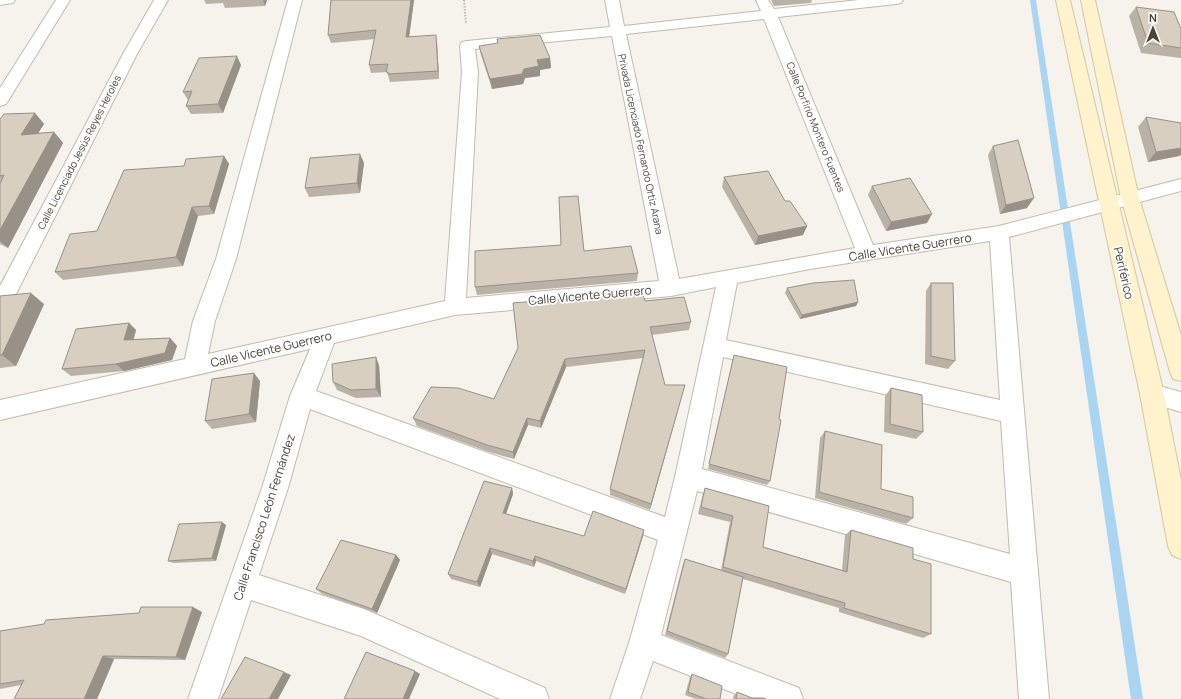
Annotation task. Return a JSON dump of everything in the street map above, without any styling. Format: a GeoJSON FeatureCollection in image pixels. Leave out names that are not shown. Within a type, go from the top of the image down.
{"type":"FeatureCollection","features":[{"type":"Feature","properties":{"kind":"main road","name":"Periférico"},"geometry":{"type":"LineString","coordinates":[[1063,0],[1152,394],[1181,546]]}},
{"type":"Feature","properties":{"kind":"main road"},"geometry":{"type":"LineString","coordinates":[[1088,0],[1130,198],[1181,372]]}},
{"type":"Feature","properties":{"kind":"street"},"geometry":{"type":"LineString","coordinates":[[0,1],[8,0]]}},
{"type":"Feature","properties":{"kind":"street"},"geometry":{"type":"LineString","coordinates":[[0,100],[63,0]]}},
{"type":"Feature","properties":{"kind":"street","name":"Calle Licenciado Jesús Reyes Heroles"},"geometry":{"type":"LineString","coordinates":[[0,306],[126,61],[161,0]]}},
{"type":"Feature","properties":{"kind":"street"},"geometry":{"type":"LineString","coordinates":[[194,367],[204,321],[226,259],[295,0]]}},
{"type":"Feature","properties":{"kind":"street","name":"Privada Licenciado Fernando Ortiz Arana"},"geometry":{"type":"LineString","coordinates":[[612,0],[617,31],[670,288]]}},
{"type":"Feature","properties":{"kind":"street"},"geometry":{"type":"LineString","coordinates":[[456,307],[470,72],[467,45],[617,31],[765,7],[896,0]]}},
{"type":"Feature","properties":{"kind":"street","name":"Calle Porfirio Montero Fuentes"},"geometry":{"type":"LineString","coordinates":[[765,7],[867,254]]}},
{"type":"Feature","properties":{"kind":"street","name":"Calle Vicente Guerrero"},"geometry":{"type":"LineString","coordinates":[[0,410],[456,307],[670,288],[810,262],[999,233],[1073,214],[1108,203],[1181,185]]}},
{"type":"Feature","properties":{"kind":"street"},"geometry":{"type":"LineString","coordinates":[[999,233],[1034,699]]}},
{"type":"Feature","properties":{"kind":"street"},"geometry":{"type":"LineString","coordinates":[[625,699],[644,644],[688,477],[728,277]]}},
{"type":"Feature","properties":{"kind":"street","name":"Calle Francisco León Fernández"},"geometry":{"type":"LineString","coordinates":[[202,699],[275,488],[302,396],[326,336]]}},
{"type":"Feature","properties":{"kind":"street"},"geometry":{"type":"LineString","coordinates":[[713,346],[1013,413]]}},
{"type":"Feature","properties":{"kind":"street"},"geometry":{"type":"LineString","coordinates":[[1152,394],[1181,402]]}},
{"type":"Feature","properties":{"kind":"street"},"geometry":{"type":"LineString","coordinates":[[302,396],[674,533]]}},
{"type":"Feature","properties":{"kind":"street"},"geometry":{"type":"LineString","coordinates":[[688,477],[1025,572]]}},
{"type":"Feature","properties":{"kind":"street"},"geometry":{"type":"LineString","coordinates":[[242,583],[364,623],[534,699]]}},
{"type":"Feature","properties":{"kind":"street"},"geometry":{"type":"LineString","coordinates":[[644,644],[788,699]]}},
{"type":"Feature","properties":{"kind":"path"},"geometry":{"type":"LineString","coordinates":[[464,0],[467,45]]}},
{"type":"Feature","properties":{"kind":"building"},"geometry":{"type":"Polygon","coordinates":[[[331,0],[411,0],[406,37],[436,35],[438,71],[388,74],[388,72],[386,72],[388,64],[369,65],[376,30],[328,35],[331,0]]]}},
{"type":"Feature","properties":{"kind":"building"},"geometry":{"type":"Polygon","coordinates":[[[1136,7],[1174,12],[1181,29],[1181,48],[1148,43],[1136,7]]]}},
{"type":"Feature","properties":{"kind":"building"},"geometry":{"type":"Polygon","coordinates":[[[540,35],[550,58],[537,60],[539,66],[524,69],[522,74],[490,79],[479,46],[498,43],[497,39],[540,35]]]}},
{"type":"Feature","properties":{"kind":"building"},"geometry":{"type":"Polygon","coordinates":[[[237,56],[218,104],[186,106],[192,91],[183,92],[199,58],[237,56]]]}},
{"type":"Feature","properties":{"kind":"building"},"geometry":{"type":"Polygon","coordinates":[[[35,113],[21,135],[54,132],[0,230],[0,184],[4,175],[0,176],[0,119],[4,114],[35,113]]]}},
{"type":"Feature","properties":{"kind":"building"},"geometry":{"type":"Polygon","coordinates":[[[1146,117],[1181,123],[1181,148],[1156,152],[1146,117]]]}},
{"type":"Feature","properties":{"kind":"building"},"geometry":{"type":"Polygon","coordinates":[[[1018,140],[1034,198],[1006,205],[993,146],[1018,140]]]}},
{"type":"Feature","properties":{"kind":"building"},"geometry":{"type":"Polygon","coordinates":[[[360,154],[357,183],[305,188],[310,158],[360,154]]]}},
{"type":"Feature","properties":{"kind":"building"},"geometry":{"type":"Polygon","coordinates":[[[224,156],[209,206],[192,207],[176,257],[55,272],[70,234],[97,231],[124,170],[184,166],[186,159],[224,156]]]}},
{"type":"Feature","properties":{"kind":"building"},"geometry":{"type":"Polygon","coordinates":[[[768,171],[785,201],[790,201],[807,226],[758,236],[724,177],[768,171]]]}},
{"type":"Feature","properties":{"kind":"building"},"geometry":{"type":"Polygon","coordinates":[[[910,178],[932,214],[891,222],[872,186],[910,178]]]}},
{"type":"Feature","properties":{"kind":"building"},"geometry":{"type":"Polygon","coordinates":[[[578,196],[584,251],[631,246],[638,273],[475,287],[475,251],[561,245],[559,197],[578,196]]]}},
{"type":"Feature","properties":{"kind":"building"},"geometry":{"type":"Polygon","coordinates":[[[854,280],[858,302],[802,315],[787,288],[813,283],[854,280]]]}},
{"type":"Feature","properties":{"kind":"building"},"geometry":{"type":"Polygon","coordinates":[[[931,283],[953,283],[955,361],[931,356],[931,283]]]}},
{"type":"Feature","properties":{"kind":"building"},"geometry":{"type":"Polygon","coordinates":[[[642,292],[645,301],[684,297],[691,322],[650,327],[665,385],[685,385],[651,504],[610,489],[645,350],[565,359],[540,421],[527,418],[513,452],[487,445],[413,418],[431,387],[458,388],[494,399],[518,348],[513,303],[642,292]]]}},
{"type":"Feature","properties":{"kind":"building"},"geometry":{"type":"Polygon","coordinates":[[[31,293],[2,355],[0,355],[0,296],[31,293]]]}},
{"type":"Feature","properties":{"kind":"building"},"geometry":{"type":"Polygon","coordinates":[[[129,323],[124,340],[170,338],[165,353],[116,364],[62,369],[76,329],[129,323]]]}},
{"type":"Feature","properties":{"kind":"building"},"geometry":{"type":"Polygon","coordinates":[[[734,355],[787,367],[779,419],[781,420],[770,481],[709,464],[734,355]]]}},
{"type":"Feature","properties":{"kind":"building"},"geometry":{"type":"Polygon","coordinates":[[[376,357],[376,389],[351,390],[333,382],[332,364],[376,357]]]}},
{"type":"Feature","properties":{"kind":"building"},"geometry":{"type":"Polygon","coordinates":[[[254,373],[249,414],[205,421],[212,379],[254,373]]]}},
{"type":"Feature","properties":{"kind":"building"},"geometry":{"type":"Polygon","coordinates":[[[891,388],[922,395],[923,432],[890,424],[891,388]]]}},
{"type":"Feature","properties":{"kind":"building"},"geometry":{"type":"Polygon","coordinates":[[[825,431],[882,445],[881,489],[913,497],[913,518],[819,492],[825,431]]]}},
{"type":"Feature","properties":{"kind":"building"},"geometry":{"type":"Polygon","coordinates":[[[484,481],[512,488],[503,513],[584,536],[593,511],[644,530],[626,589],[535,556],[533,561],[490,548],[477,582],[448,574],[484,481]]]}},
{"type":"Feature","properties":{"kind":"building"},"geometry":{"type":"Polygon","coordinates":[[[705,488],[769,506],[763,547],[847,572],[851,530],[913,548],[913,559],[931,564],[931,634],[844,608],[845,603],[723,567],[733,516],[701,507],[705,488]]]}},
{"type":"Feature","properties":{"kind":"building"},"geometry":{"type":"Polygon","coordinates":[[[222,522],[212,558],[168,561],[179,524],[222,522]]]}},
{"type":"Feature","properties":{"kind":"building"},"geometry":{"type":"Polygon","coordinates":[[[341,540],[396,555],[372,609],[316,589],[341,540]]]}},
{"type":"Feature","properties":{"kind":"building"},"geometry":{"type":"Polygon","coordinates":[[[685,559],[743,577],[728,654],[667,631],[685,559]]]}},
{"type":"Feature","properties":{"kind":"building"},"geometry":{"type":"Polygon","coordinates":[[[141,607],[193,607],[176,657],[103,656],[84,699],[14,699],[24,680],[0,684],[0,631],[44,624],[46,620],[139,613],[141,607]]]}},
{"type":"Feature","properties":{"kind":"building"},"geometry":{"type":"Polygon","coordinates":[[[366,652],[415,671],[403,699],[344,699],[366,652]]]}},
{"type":"Feature","properties":{"kind":"building"},"geometry":{"type":"Polygon","coordinates":[[[245,657],[284,672],[269,699],[221,699],[245,657]]]}},
{"type":"Feature","properties":{"kind":"building"},"geometry":{"type":"Polygon","coordinates":[[[692,674],[722,686],[720,699],[706,699],[688,692],[692,674]]]}},
{"type":"Feature","properties":{"kind":"building"},"geometry":{"type":"Polygon","coordinates":[[[737,692],[752,698],[766,699],[736,699],[737,692]]]}},
{"type":"Feature","properties":{"kind":"waterway"},"geometry":{"type":"LineString","coordinates":[[1033,0],[1137,699]]}}]}
